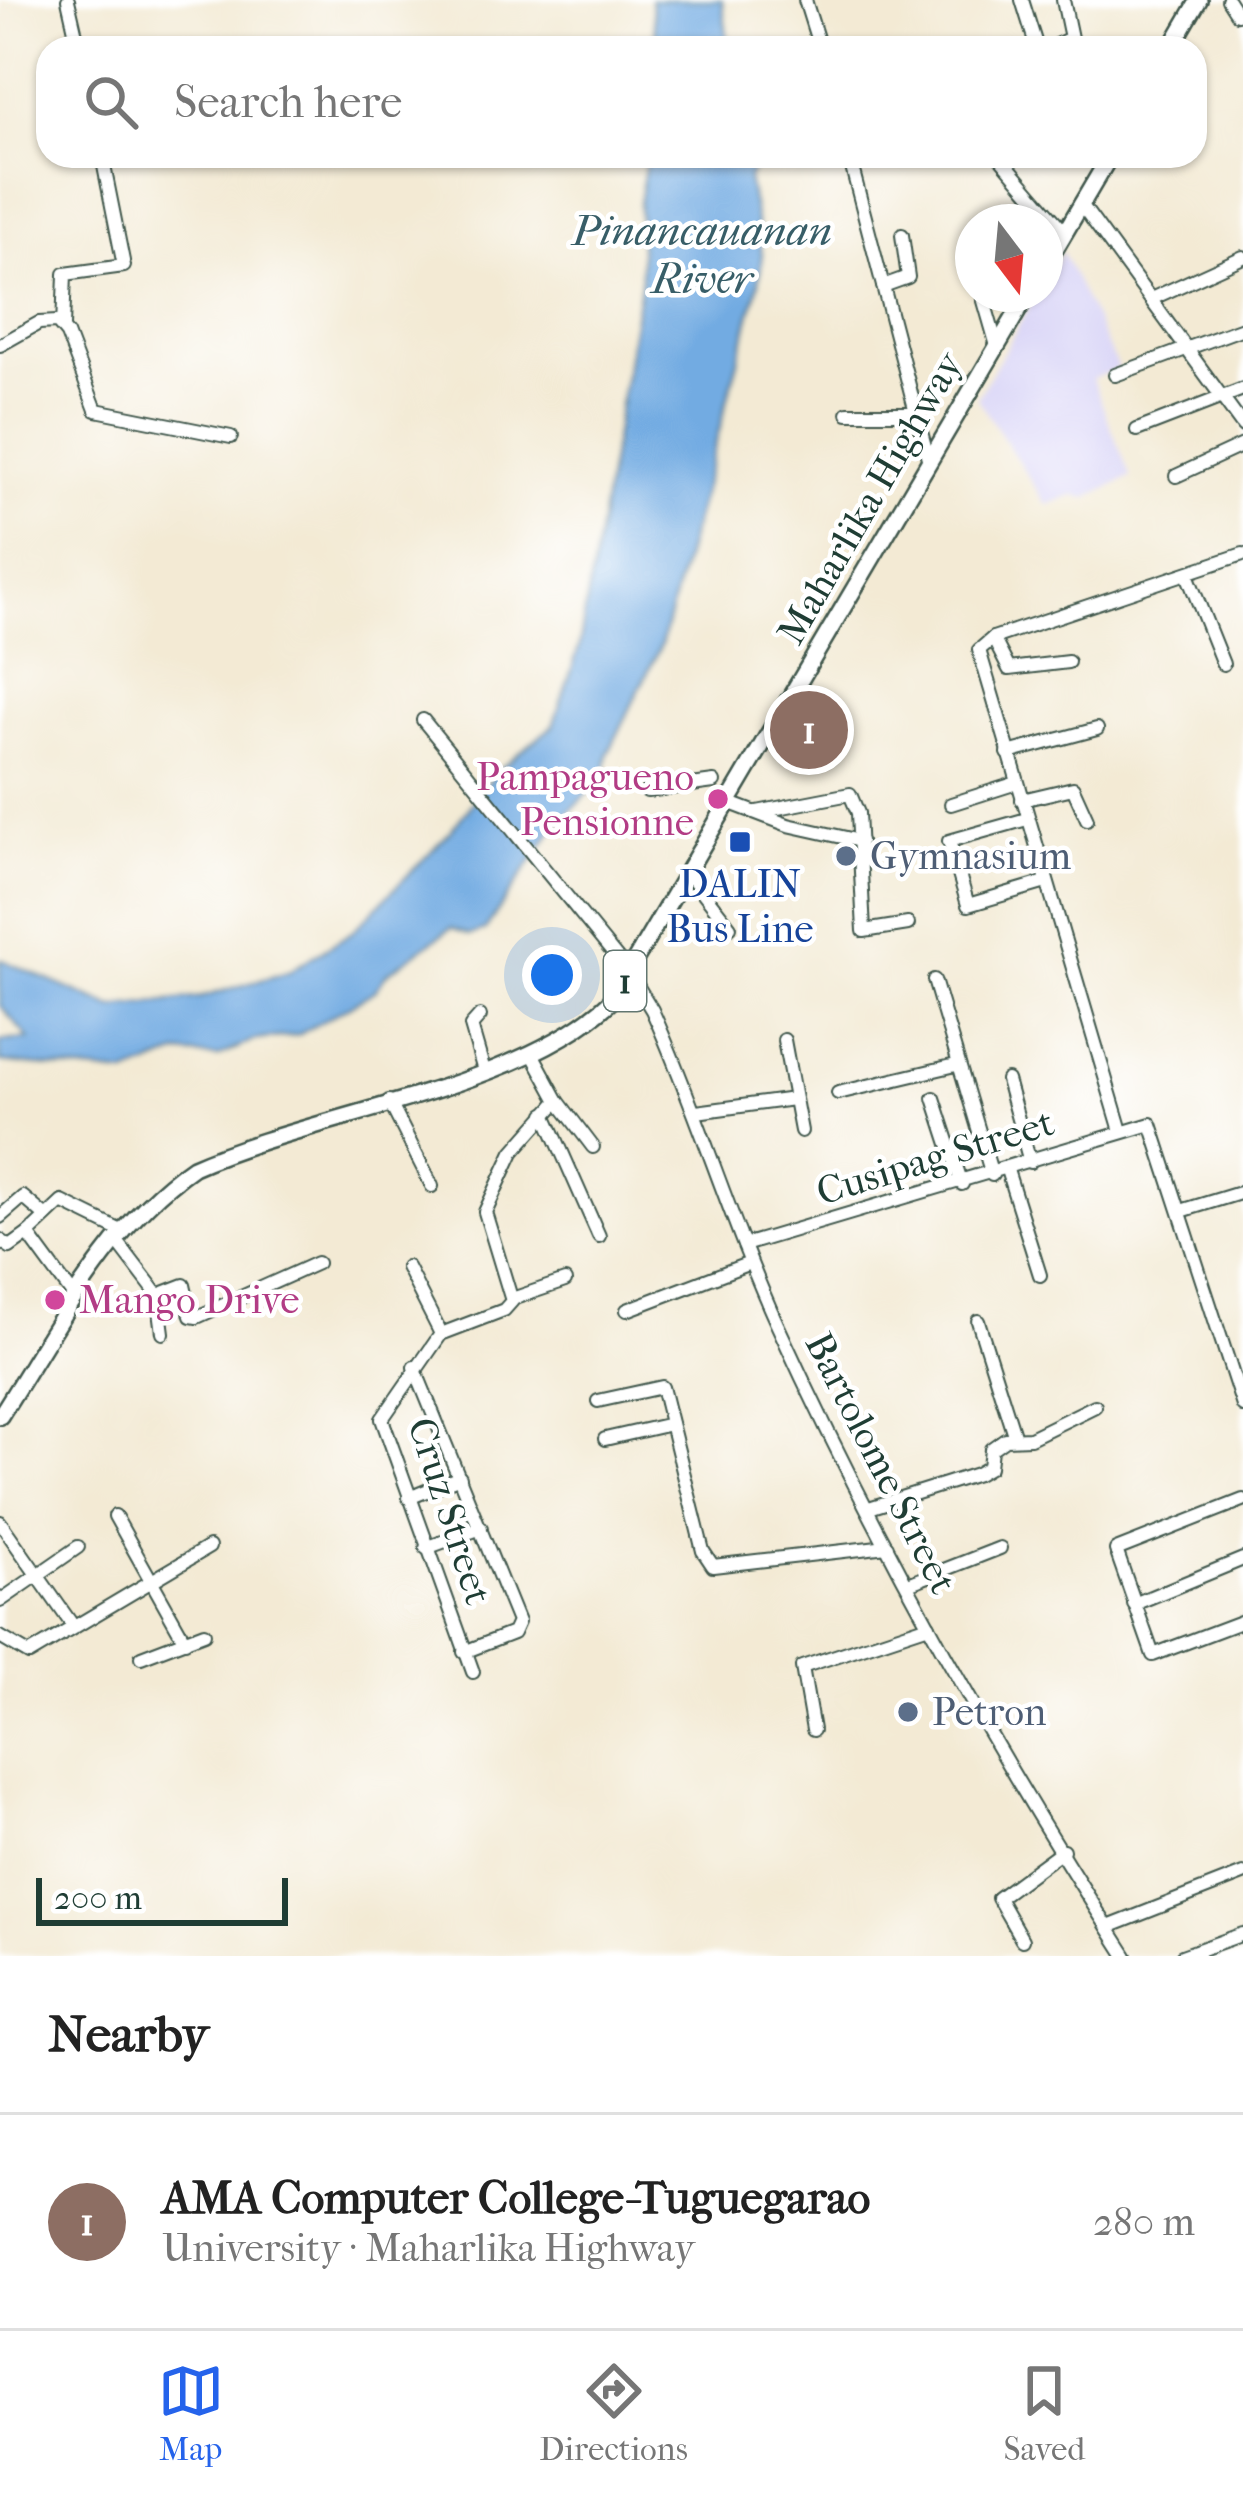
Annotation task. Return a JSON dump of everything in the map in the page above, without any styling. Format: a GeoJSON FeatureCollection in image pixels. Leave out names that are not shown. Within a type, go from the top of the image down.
{"type":"FeatureCollection","features":[{"type":"Feature","properties":{"kind":"main road"},"geometry":{"type":"LineString","coordinates":[[1178,36],[1198,1]]}},
{"type":"Feature","properties":{"kind":"main road"},"geometry":{"type":"LineString","coordinates":[[1063,236],[1098,168]]}},
{"type":"Feature","properties":{"kind":"main road","name":"Maharlika Highway"},"geometry":{"type":"LineString","coordinates":[[0,1416],[120,1236],[159,1191],[193,1167],[532,1055],[587,1024],[630,974],[689,874],[728,789],[1018,312]]}},
{"type":"Feature","properties":{"kind":"street"},"geometry":{"type":"LineString","coordinates":[[68,0],[76,36]]}},
{"type":"Feature","properties":{"kind":"street"},"geometry":{"type":"LineString","coordinates":[[805,0],[816,36]]}},
{"type":"Feature","properties":{"kind":"street"},"geometry":{"type":"LineString","coordinates":[[1022,0],[1032,36]]}},
{"type":"Feature","properties":{"kind":"street"},"geometry":{"type":"LineString","coordinates":[[1063,0],[1071,36]]}},
{"type":"Feature","properties":{"kind":"street"},"geometry":{"type":"LineString","coordinates":[[1228,0],[1237,14],[1243,12]]}},
{"type":"Feature","properties":{"kind":"street"},"geometry":{"type":"LineString","coordinates":[[104,168],[124,266],[65,274],[63,327],[96,410],[231,437]]}},
{"type":"Feature","properties":{"kind":"street"},"geometry":{"type":"LineString","coordinates":[[852,168],[929,462]]}},
{"type":"Feature","properties":{"kind":"street"},"geometry":{"type":"LineString","coordinates":[[1009,168],[1065,233]]}},
{"type":"Feature","properties":{"kind":"street"},"geometry":{"type":"LineString","coordinates":[[1081,204],[1243,426]]}},
{"type":"Feature","properties":{"kind":"street"},"geometry":{"type":"LineString","coordinates":[[883,286],[909,275],[902,235]]}},
{"type":"Feature","properties":{"kind":"street"},"geometry":{"type":"LineString","coordinates":[[1151,299],[1243,256]]}},
{"type":"Feature","properties":{"kind":"street"},"geometry":{"type":"LineString","coordinates":[[988,312],[998,346]]}},
{"type":"Feature","properties":{"kind":"street"},"geometry":{"type":"LineString","coordinates":[[0,345],[48,321],[63,327]]}},
{"type":"Feature","properties":{"kind":"street"},"geometry":{"type":"LineString","coordinates":[[1114,375],[1243,328]]}},
{"type":"Feature","properties":{"kind":"street"},"geometry":{"type":"LineString","coordinates":[[1137,430],[1243,389]]}},
{"type":"Feature","properties":{"kind":"street"},"geometry":{"type":"LineString","coordinates":[[848,413],[916,413]]}},
{"type":"Feature","properties":{"kind":"street"},"geometry":{"type":"LineString","coordinates":[[1176,476],[1243,445]]}},
{"type":"Feature","properties":{"kind":"street"},"geometry":{"type":"LineString","coordinates":[[1121,1131],[979,656],[981,645],[1243,554]]}},
{"type":"Feature","properties":{"kind":"street"},"geometry":{"type":"LineString","coordinates":[[1187,574],[1223,664]]}},
{"type":"Feature","properties":{"kind":"street"},"geometry":{"type":"LineString","coordinates":[[993,638],[1009,669],[1068,662]]}},
{"type":"Feature","properties":{"kind":"street","name":"Bartolome Street"},"geometry":{"type":"LineString","coordinates":[[423,720],[630,974],[696,1112],[750,1263],[887,1546],[1126,1956]]}},
{"type":"Feature","properties":{"kind":"street"},"geometry":{"type":"LineString","coordinates":[[1008,753],[1097,729]]}},
{"type":"Feature","properties":{"kind":"street"},"geometry":{"type":"LineString","coordinates":[[951,804],[1017,783]]}},
{"type":"Feature","properties":{"kind":"street"},"geometry":{"type":"LineString","coordinates":[[1022,800],[1073,788],[1087,820]]}},
{"type":"Feature","properties":{"kind":"street"},"geometry":{"type":"LineString","coordinates":[[646,791],[728,789],[757,812],[860,841]]}},
{"type":"Feature","properties":{"kind":"street"},"geometry":{"type":"LineString","coordinates":[[757,812],[850,794],[860,841],[865,931],[908,924]]}},
{"type":"Feature","properties":{"kind":"street"},"geometry":{"type":"LineString","coordinates":[[1028,819],[949,842],[968,905],[1046,881]]}},
{"type":"Feature","properties":{"kind":"street"},"geometry":{"type":"LineString","coordinates":[[689,874],[730,926]]}},
{"type":"Feature","properties":{"kind":"street"},"geometry":{"type":"LineString","coordinates":[[934,980],[992,1174]]}},
{"type":"Feature","properties":{"kind":"street"},"geometry":{"type":"LineString","coordinates":[[480,1016],[471,1026],[484,1071]]}},
{"type":"Feature","properties":{"kind":"street"},"geometry":{"type":"LineString","coordinates":[[784,1040],[801,1131]]}},
{"type":"Feature","properties":{"kind":"street"},"geometry":{"type":"LineString","coordinates":[[532,1055],[592,1147]]}},
{"type":"Feature","properties":{"kind":"street"},"geometry":{"type":"LineString","coordinates":[[838,1093],[956,1064]]}},
{"type":"Feature","properties":{"kind":"street"},"geometry":{"type":"LineString","coordinates":[[1007,1080],[1030,1162]]}},
{"type":"Feature","properties":{"kind":"street"},"geometry":{"type":"LineString","coordinates":[[934,1098],[962,1184]]}},
{"type":"Feature","properties":{"kind":"street"},"geometry":{"type":"LineString","coordinates":[[696,1112],[794,1099]]}},
{"type":"Feature","properties":{"kind":"street"},"geometry":{"type":"LineString","coordinates":[[389,1101],[432,1186]]}},
{"type":"Feature","properties":{"kind":"street"},"geometry":{"type":"LineString","coordinates":[[512,1299],[486,1204],[513,1152],[558,1101]]}},
{"type":"Feature","properties":{"kind":"street"},"geometry":{"type":"LineString","coordinates":[[545,1114],[599,1236]]}},
{"type":"Feature","properties":{"kind":"street","name":"Cusipag Street"},"geometry":{"type":"LineString","coordinates":[[744,1245],[962,1184],[1142,1125],[1156,1129],[1180,1211]]}},
{"type":"Feature","properties":{"kind":"street"},"geometry":{"type":"LineString","coordinates":[[1007,1170],[1040,1275]]}},
{"type":"Feature","properties":{"kind":"street"},"geometry":{"type":"LineString","coordinates":[[1243,1192],[1180,1211],[1243,1406]]}},
{"type":"Feature","properties":{"kind":"street"},"geometry":{"type":"LineString","coordinates":[[0,1217],[23,1196],[45,1216]]}},
{"type":"Feature","properties":{"kind":"street"},"geometry":{"type":"LineString","coordinates":[[0,1240],[10,1247],[62,1202],[120,1236],[158,1295],[163,1333]]}},
{"type":"Feature","properties":{"kind":"street"},"geometry":{"type":"LineString","coordinates":[[28,1234],[75,1298]]}},
{"type":"Feature","properties":{"kind":"street"},"geometry":{"type":"LineString","coordinates":[[158,1295],[184,1285],[191,1316],[197,1318],[317,1263]]}},
{"type":"Feature","properties":{"kind":"street"},"geometry":{"type":"LineString","coordinates":[[627,1310],[750,1263]]}},
{"type":"Feature","properties":{"kind":"street"},"geometry":{"type":"LineString","coordinates":[[406,1267],[441,1334]]}},
{"type":"Feature","properties":{"kind":"street","name":"Cruz Street"},"geometry":{"type":"LineString","coordinates":[[473,1672],[382,1425],[414,1367],[441,1334],[504,1310],[512,1299],[565,1281]]}},
{"type":"Feature","properties":{"kind":"street"},"geometry":{"type":"LineString","coordinates":[[978,1321],[1015,1438]]}},
{"type":"Feature","properties":{"kind":"street"},"geometry":{"type":"LineString","coordinates":[[1227,1360],[1243,1354]]}},
{"type":"Feature","properties":{"kind":"street"},"geometry":{"type":"LineString","coordinates":[[414,1367],[518,1626],[464,1652]]}},
{"type":"Feature","properties":{"kind":"street"},"geometry":{"type":"LineString","coordinates":[[598,1401],[662,1387],[703,1551],[713,1566],[887,1546]]}},
{"type":"Feature","properties":{"kind":"street"},"geometry":{"type":"LineString","coordinates":[[869,1508],[985,1471],[992,1463],[993,1445],[1030,1438],[1095,1406]]}},
{"type":"Feature","properties":{"kind":"street"},"geometry":{"type":"LineString","coordinates":[[605,1439],[671,1424]]}},
{"type":"Feature","properties":{"kind":"street"},"geometry":{"type":"LineString","coordinates":[[409,1498],[460,1477]]}},
{"type":"Feature","properties":{"kind":"street"},"geometry":{"type":"LineString","coordinates":[[1243,1500],[1116,1550],[1153,1655],[1243,1621]]}},
{"type":"Feature","properties":{"kind":"street"},"geometry":{"type":"LineString","coordinates":[[115,1516],[185,1641]]}},
{"type":"Feature","properties":{"kind":"street"},"geometry":{"type":"LineString","coordinates":[[0,1522],[73,1626]]}},
{"type":"Feature","properties":{"kind":"street"},"geometry":{"type":"LineString","coordinates":[[427,1548],[481,1528]]}},
{"type":"Feature","properties":{"kind":"street"},"geometry":{"type":"LineString","coordinates":[[0,1637],[29,1654],[209,1546]]}},
{"type":"Feature","properties":{"kind":"street"},"geometry":{"type":"LineString","coordinates":[[0,1601],[78,1547]]}},
{"type":"Feature","properties":{"kind":"street"},"geometry":{"type":"LineString","coordinates":[[908,1584],[1000,1548]]}},
{"type":"Feature","properties":{"kind":"street"},"geometry":{"type":"LineString","coordinates":[[1134,1604],[1243,1559]]}},
{"type":"Feature","properties":{"kind":"street"},"geometry":{"type":"LineString","coordinates":[[813,1730],[802,1667],[929,1625]]}},
{"type":"Feature","properties":{"kind":"street"},"geometry":{"type":"LineString","coordinates":[[141,1657],[204,1633]]}},
{"type":"Feature","properties":{"kind":"street"},"geometry":{"type":"LineString","coordinates":[[1022,1940],[998,1898],[1063,1850]]}},
{"type":"Feature","properties":{"kind":"street"},"geometry":{"type":"LineString","coordinates":[[1108,1927],[1243,1874]]}},
{"type":"Feature","properties":{"kind":"street"},"geometry":{"type":"LineString","coordinates":[[1182,1956],[1243,1934]]}},
{"type":"Feature","properties":{"kind":"shaded area"},"geometry":{"type":"Polygon","coordinates":[[[1063,254],[1118,368],[1092,379],[1131,477],[1087,498],[1075,495],[1047,505],[977,398],[1027,312],[1063,312],[1063,254]]]}},
{"type":"Feature","properties":{"kind":"water"},"geometry":{"type":"Polygon","coordinates":[[[651,0],[722,0],[727,36],[656,36],[651,0]]]}},
{"type":"Feature","properties":{"kind":"water","name":"Pinancauanan River"},"geometry":{"type":"Polygon","coordinates":[[[645,168],[753,168],[748,179],[762,253],[759,283],[661,645],[608,754],[604,777],[556,825],[485,930],[470,935],[451,928],[386,974],[375,991],[298,1035],[254,1040],[218,1057],[178,1054],[127,1075],[0,1062],[0,1041],[29,1039],[0,1005],[0,959],[113,1008],[203,997],[288,972],[352,932],[450,832],[499,769],[553,726],[579,648],[641,280],[639,203],[645,168]]]}},
{"type":"Feature","properties":{"kind":"place","name":"AMA Computer College-Tuguegarao"},"geometry":{"type":"Point","coordinates":[809,730]}},
{"type":"Feature","properties":{"kind":"place","name":"Pampagueno Pensionne"},"geometry":{"type":"Point","coordinates":[718,799]}},
{"type":"Feature","properties":{"kind":"place","name":"DALIN Bus Line"},"geometry":{"type":"Point","coordinates":[740,842]}},
{"type":"Feature","properties":{"kind":"place","name":"Gymnasium"},"geometry":{"type":"Point","coordinates":[846,856]}},
{"type":"Feature","properties":{"kind":"place","name":"Mango Drive"},"geometry":{"type":"Point","coordinates":[55,1300]}},
{"type":"Feature","properties":{"kind":"place","name":"Petron"},"geometry":{"type":"Point","coordinates":[908,1712]}}]}
